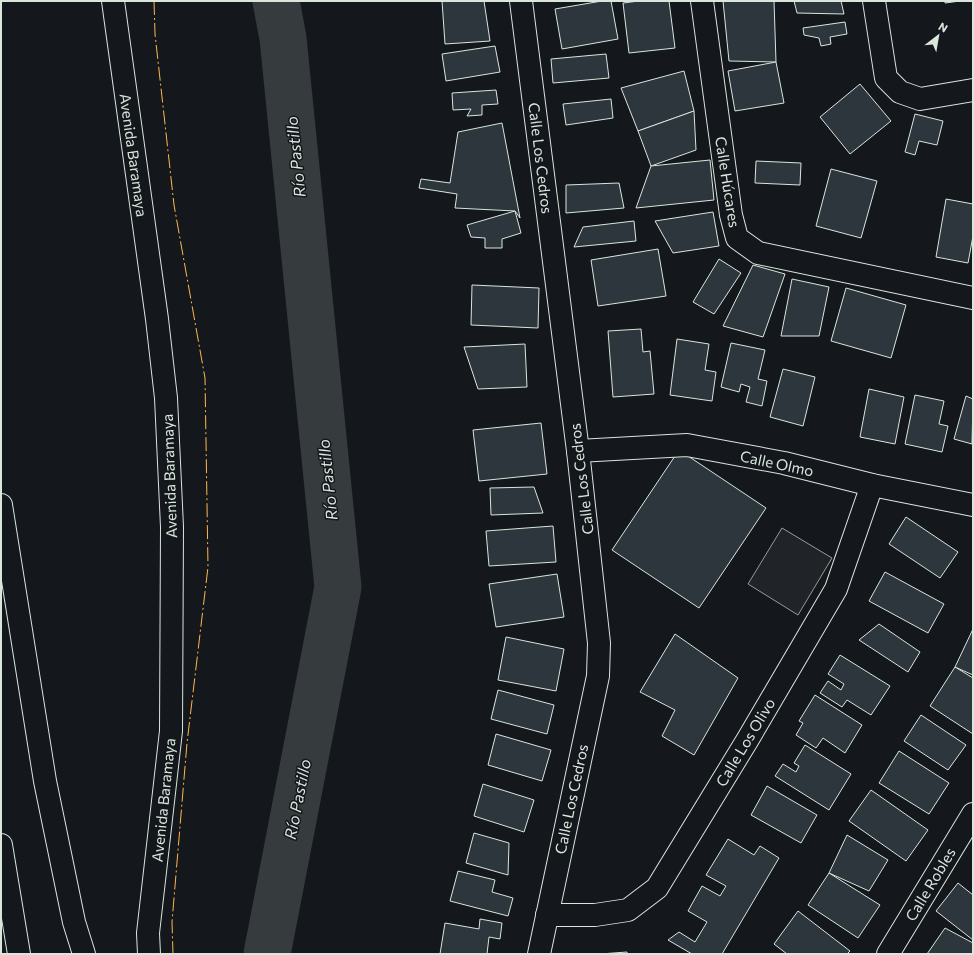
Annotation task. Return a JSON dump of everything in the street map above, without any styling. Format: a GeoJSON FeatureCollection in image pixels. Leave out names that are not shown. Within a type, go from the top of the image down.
{"type":"FeatureCollection","features":[{"type":"Feature","properties":{"kind":"main road","name":"Avenida Baramaya"},"geometry":{"type":"LineString","coordinates":[[113,1],[156,311],[166,398],[172,527],[171,731],[148,933],[149,954]]}},
{"type":"Feature","properties":{"kind":"main road","name":"Calle Los Cedros"},"geometry":{"type":"LineString","coordinates":[[522,1],[578,451],[599,643],[598,676],[546,915],[539,954]]}},
{"type":"Feature","properties":{"kind":"main road","name":"Calle Húcares"},"geometry":{"type":"LineString","coordinates":[[702,1],[731,215],[737,238],[758,253],[973,298]]}},
{"type":"Feature","properties":{"kind":"main road"},"geometry":{"type":"LineString","coordinates":[[874,1],[886,78],[900,92],[920,99],[973,90]]}},
{"type":"Feature","properties":{"kind":"main road","name":"Calle Olmo"},"geometry":{"type":"LineString","coordinates":[[578,451],[687,445],[784,463],[872,485],[973,505]]}},
{"type":"Feature","properties":{"kind":"main road","name":"Calle Los Olivo"},"geometry":{"type":"LineString","coordinates":[[546,915],[595,915],[628,910],[657,888],[748,739],[836,589],[872,485]]}},
{"type":"Feature","properties":{"kind":"main road"},"geometry":{"type":"LineString","coordinates":[[1,505],[45,781],[74,922],[84,954]]}},
{"type":"Feature","properties":{"kind":"main road","name":"Calle Robles"},"geometry":{"type":"LineString","coordinates":[[888,954],[973,814]]}},
{"type":"Feature","properties":{"kind":"main road"},"geometry":{"type":"LineString","coordinates":[[1,845],[19,954]]}},
{"type":"Feature","properties":{"kind":"shaded area"},"geometry":{"type":"Polygon","coordinates":[[[782,528],[832,558],[798,615],[748,584],[782,528]]]}},
{"type":"Feature","properties":{"kind":"building"},"geometry":{"type":"Polygon","coordinates":[[[442,1],[484,1],[490,41],[445,44],[442,1]]]}},
{"type":"Feature","properties":{"kind":"building"},"geometry":{"type":"Polygon","coordinates":[[[602,1],[611,1],[618,39],[562,49],[555,9],[602,1]]]}},
{"type":"Feature","properties":{"kind":"building"},"geometry":{"type":"Polygon","coordinates":[[[639,1],[669,1],[675,48],[629,53],[623,3],[639,1]]]}},
{"type":"Feature","properties":{"kind":"building"},"geometry":{"type":"Polygon","coordinates":[[[723,1],[774,1],[776,62],[729,61],[723,1]]]}},
{"type":"Feature","properties":{"kind":"building"},"geometry":{"type":"Polygon","coordinates":[[[794,1],[841,1],[844,14],[797,13],[794,1]]]}},
{"type":"Feature","properties":{"kind":"building"},"geometry":{"type":"Polygon","coordinates":[[[945,1],[960,1],[945,3],[945,1]]]}},
{"type":"Feature","properties":{"kind":"building"},"geometry":{"type":"Polygon","coordinates":[[[845,22],[847,34],[830,37],[831,44],[821,46],[819,38],[804,35],[803,28],[845,22]]]}},
{"type":"Feature","properties":{"kind":"building"},"geometry":{"type":"Polygon","coordinates":[[[495,46],[500,72],[446,81],[442,54],[495,46]]]}},
{"type":"Feature","properties":{"kind":"building"},"geometry":{"type":"Polygon","coordinates":[[[606,54],[609,78],[553,83],[551,59],[606,54]]]}},
{"type":"Feature","properties":{"kind":"building"},"geometry":{"type":"Polygon","coordinates":[[[776,62],[784,103],[735,111],[728,71],[776,62]]]}},
{"type":"Feature","properties":{"kind":"building"},"geometry":{"type":"Polygon","coordinates":[[[684,71],[694,111],[638,131],[621,88],[684,71]]]}},
{"type":"Feature","properties":{"kind":"building"},"geometry":{"type":"Polygon","coordinates":[[[860,84],[891,121],[850,154],[820,117],[860,84]]]}},
{"type":"Feature","properties":{"kind":"building"},"geometry":{"type":"Polygon","coordinates":[[[496,90],[498,104],[482,105],[482,115],[467,116],[471,109],[453,110],[452,93],[496,90]]]}},
{"type":"Feature","properties":{"kind":"building"},"geometry":{"type":"Polygon","coordinates":[[[611,99],[613,118],[566,125],[563,104],[611,99]]]}},
{"type":"Feature","properties":{"kind":"building"},"geometry":{"type":"Polygon","coordinates":[[[694,111],[696,150],[651,166],[638,131],[694,111]]]}},
{"type":"Feature","properties":{"kind":"building"},"geometry":{"type":"Polygon","coordinates":[[[915,114],[943,121],[937,145],[919,141],[915,155],[905,152],[915,114]]]}},
{"type":"Feature","properties":{"kind":"building"},"geometry":{"type":"Polygon","coordinates":[[[502,123],[520,218],[515,211],[455,208],[457,194],[419,188],[421,179],[450,183],[458,132],[502,123]]]}},
{"type":"Feature","properties":{"kind":"building"},"geometry":{"type":"Polygon","coordinates":[[[710,160],[714,200],[636,208],[651,166],[710,160]]]}},
{"type":"Feature","properties":{"kind":"building"},"geometry":{"type":"Polygon","coordinates":[[[756,161],[801,163],[800,185],[755,183],[756,161]]]}},
{"type":"Feature","properties":{"kind":"building"},"geometry":{"type":"Polygon","coordinates":[[[831,169],[877,181],[861,238],[816,226],[831,169]]]}},
{"type":"Feature","properties":{"kind":"building"},"geometry":{"type":"Polygon","coordinates":[[[619,183],[624,208],[566,213],[566,185],[619,183]]]}},
{"type":"Feature","properties":{"kind":"building"},"geometry":{"type":"Polygon","coordinates":[[[946,199],[973,204],[973,236],[968,263],[936,257],[946,199]]]}},
{"type":"Feature","properties":{"kind":"building"},"geometry":{"type":"Polygon","coordinates":[[[515,211],[521,233],[502,239],[502,248],[485,248],[485,238],[471,237],[467,225],[515,211]]]}},
{"type":"Feature","properties":{"kind":"building"},"geometry":{"type":"Polygon","coordinates":[[[713,212],[719,246],[673,253],[655,221],[713,212]]]}},
{"type":"Feature","properties":{"kind":"building"},"geometry":{"type":"Polygon","coordinates":[[[634,221],[636,241],[574,247],[583,227],[634,221]]]}},
{"type":"Feature","properties":{"kind":"building"},"geometry":{"type":"Polygon","coordinates":[[[658,249],[666,296],[598,306],[591,260],[658,249]]]}},
{"type":"Feature","properties":{"kind":"building"},"geometry":{"type":"Polygon","coordinates":[[[719,259],[741,273],[714,314],[693,302],[719,259]]]}},
{"type":"Feature","properties":{"kind":"building"},"geometry":{"type":"Polygon","coordinates":[[[753,265],[785,274],[763,337],[723,326],[753,265]]]}},
{"type":"Feature","properties":{"kind":"building"},"geometry":{"type":"Polygon","coordinates":[[[792,279],[829,287],[819,336],[781,336],[792,279]]]}},
{"type":"Feature","properties":{"kind":"building"},"geometry":{"type":"Polygon","coordinates":[[[472,285],[539,288],[538,328],[471,325],[472,285]]]}},
{"type":"Feature","properties":{"kind":"building"},"geometry":{"type":"Polygon","coordinates":[[[846,288],[906,305],[891,358],[831,341],[846,288]]]}},
{"type":"Feature","properties":{"kind":"building"},"geometry":{"type":"Polygon","coordinates":[[[641,329],[643,352],[650,351],[654,394],[613,397],[608,331],[641,329]]]}},
{"type":"Feature","properties":{"kind":"building"},"geometry":{"type":"Polygon","coordinates":[[[677,339],[709,344],[705,370],[716,372],[712,401],[670,395],[677,339]]]}},
{"type":"Feature","properties":{"kind":"building"},"geometry":{"type":"Polygon","coordinates":[[[731,343],[765,350],[758,379],[767,381],[762,406],[746,402],[750,387],[741,384],[739,392],[721,387],[731,343]]]}},
{"type":"Feature","properties":{"kind":"building"},"geometry":{"type":"Polygon","coordinates":[[[525,344],[527,387],[478,389],[464,347],[525,344]]]}},
{"type":"Feature","properties":{"kind":"building"},"geometry":{"type":"Polygon","coordinates":[[[783,369],[815,377],[803,426],[770,417],[783,369]]]}},
{"type":"Feature","properties":{"kind":"building"},"geometry":{"type":"Polygon","coordinates":[[[869,389],[904,397],[895,444],[860,437],[869,389]]]}},
{"type":"Feature","properties":{"kind":"building"},"geometry":{"type":"Polygon","coordinates":[[[915,395],[944,401],[939,424],[948,426],[942,452],[905,444],[915,395]]]}},
{"type":"Feature","properties":{"kind":"building"},"geometry":{"type":"Polygon","coordinates":[[[966,396],[973,399],[972,444],[954,439],[966,396]]]}},
{"type":"Feature","properties":{"kind":"building"},"geometry":{"type":"Polygon","coordinates":[[[541,423],[547,474],[479,481],[473,430],[541,423]]]}},
{"type":"Feature","properties":{"kind":"building"},"geometry":{"type":"Polygon","coordinates":[[[679,450],[766,508],[699,608],[612,550],[679,450]]]}},
{"type":"Feature","properties":{"kind":"building"},"geometry":{"type":"Polygon","coordinates":[[[534,487],[543,513],[491,515],[490,488],[534,487]]]}},
{"type":"Feature","properties":{"kind":"building"},"geometry":{"type":"Polygon","coordinates":[[[906,517],[958,552],[940,578],[889,544],[906,517]]]}},
{"type":"Feature","properties":{"kind":"building"},"geometry":{"type":"Polygon","coordinates":[[[553,526],[556,562],[489,566],[486,531],[553,526]]]}},
{"type":"Feature","properties":{"kind":"building"},"geometry":{"type":"Polygon","coordinates":[[[885,572],[944,604],[928,633],[869,601],[885,572]]]}},
{"type":"Feature","properties":{"kind":"building"},"geometry":{"type":"Polygon","coordinates":[[[557,574],[564,617],[496,627],[489,584],[557,574]]]}},
{"type":"Feature","properties":{"kind":"building"},"geometry":{"type":"Polygon","coordinates":[[[879,624],[920,652],[908,672],[859,640],[879,624]]]}},
{"type":"Feature","properties":{"kind":"building"},"geometry":{"type":"Polygon","coordinates":[[[973,629],[973,675],[955,667],[973,629]]]}},
{"type":"Feature","properties":{"kind":"building"},"geometry":{"type":"Polygon","coordinates":[[[675,634],[738,678],[694,755],[662,736],[675,710],[640,692],[675,634]]]}},
{"type":"Feature","properties":{"kind":"building"},"geometry":{"type":"Polygon","coordinates":[[[506,637],[564,649],[556,691],[498,680],[506,637]]]}},
{"type":"Feature","properties":{"kind":"building"},"geometry":{"type":"Polygon","coordinates":[[[840,655],[890,686],[871,715],[847,700],[842,707],[820,693],[828,681],[841,690],[844,684],[828,674],[840,655]]]}},
{"type":"Feature","properties":{"kind":"building"},"geometry":{"type":"Polygon","coordinates":[[[955,667],[973,678],[973,734],[930,706],[955,667]]]}},
{"type":"Feature","properties":{"kind":"building"},"geometry":{"type":"Polygon","coordinates":[[[498,690],[554,705],[547,734],[491,719],[498,690]]]}},
{"type":"Feature","properties":{"kind":"building"},"geometry":{"type":"Polygon","coordinates":[[[815,695],[862,725],[845,753],[823,738],[816,748],[796,735],[803,723],[799,721],[815,695]]]}},
{"type":"Feature","properties":{"kind":"building"},"geometry":{"type":"Polygon","coordinates":[[[921,715],[966,745],[948,770],[904,741],[921,715]]]}},
{"type":"Feature","properties":{"kind":"building"},"geometry":{"type":"Polygon","coordinates":[[[496,734],[551,750],[542,781],[488,765],[496,734]]]}},
{"type":"Feature","properties":{"kind":"building"},"geometry":{"type":"Polygon","coordinates":[[[805,745],[851,774],[829,810],[775,776],[783,764],[796,772],[799,766],[794,763],[805,745]]]}},
{"type":"Feature","properties":{"kind":"building"},"geometry":{"type":"Polygon","coordinates":[[[899,751],[949,783],[929,814],[879,783],[899,751]]]}},
{"type":"Feature","properties":{"kind":"building"},"geometry":{"type":"Polygon","coordinates":[[[483,784],[534,800],[524,832],[474,816],[483,784]]]}},
{"type":"Feature","properties":{"kind":"building"},"geometry":{"type":"Polygon","coordinates":[[[767,786],[817,815],[801,843],[751,815],[767,786]]]}},
{"type":"Feature","properties":{"kind":"building"},"geometry":{"type":"Polygon","coordinates":[[[871,790],[928,830],[906,861],[849,821],[871,790]]]}},
{"type":"Feature","properties":{"kind":"building"},"geometry":{"type":"Polygon","coordinates":[[[474,833],[509,843],[508,875],[466,863],[474,833]]]}},
{"type":"Feature","properties":{"kind":"building"},"geometry":{"type":"Polygon","coordinates":[[[847,835],[888,860],[869,891],[829,873],[847,835]]]}},
{"type":"Feature","properties":{"kind":"building"},"geometry":{"type":"Polygon","coordinates":[[[728,839],[754,855],[760,846],[779,858],[722,954],[692,954],[668,940],[679,932],[695,942],[707,922],[688,911],[702,886],[720,896],[726,886],[706,875],[728,839]]]}},
{"type":"Feature","properties":{"kind":"building"},"geometry":{"type":"Polygon","coordinates":[[[458,871],[495,880],[492,892],[513,898],[508,916],[450,901],[458,871]]]}},
{"type":"Feature","properties":{"kind":"building"},"geometry":{"type":"Polygon","coordinates":[[[829,873],[880,905],[858,938],[808,905],[829,873]]]}},
{"type":"Feature","properties":{"kind":"building"},"geometry":{"type":"Polygon","coordinates":[[[958,883],[973,895],[973,940],[936,911],[958,883]]]}},
{"type":"Feature","properties":{"kind":"building"},"geometry":{"type":"Polygon","coordinates":[[[798,911],[850,951],[847,954],[787,954],[774,944],[798,911]]]}},
{"type":"Feature","properties":{"kind":"building"},"geometry":{"type":"Polygon","coordinates":[[[480,919],[502,923],[500,939],[489,937],[487,954],[440,954],[445,923],[479,929],[480,919]]]}},
{"type":"Feature","properties":{"kind":"building"},"geometry":{"type":"Polygon","coordinates":[[[945,928],[973,943],[973,954],[927,954],[945,928]]]}},
{"type":"Feature","properties":{"kind":"building"},"geometry":{"type":"Polygon","coordinates":[[[627,952],[627,954],[600,954],[627,952]]]}},
{"type":"Feature","properties":{"kind":"waterway","name":"Río Pastillo"},"geometry":{"type":"LineString","coordinates":[[267,954],[338,587],[283,38],[276,1]]}},
{"type":"Feature","properties":{"kind":"power"},"geometry":{"type":"LineString","coordinates":[[154,1],[155,34],[174,205],[205,378],[208,567],[187,743],[172,922],[173,954]]}}]}
